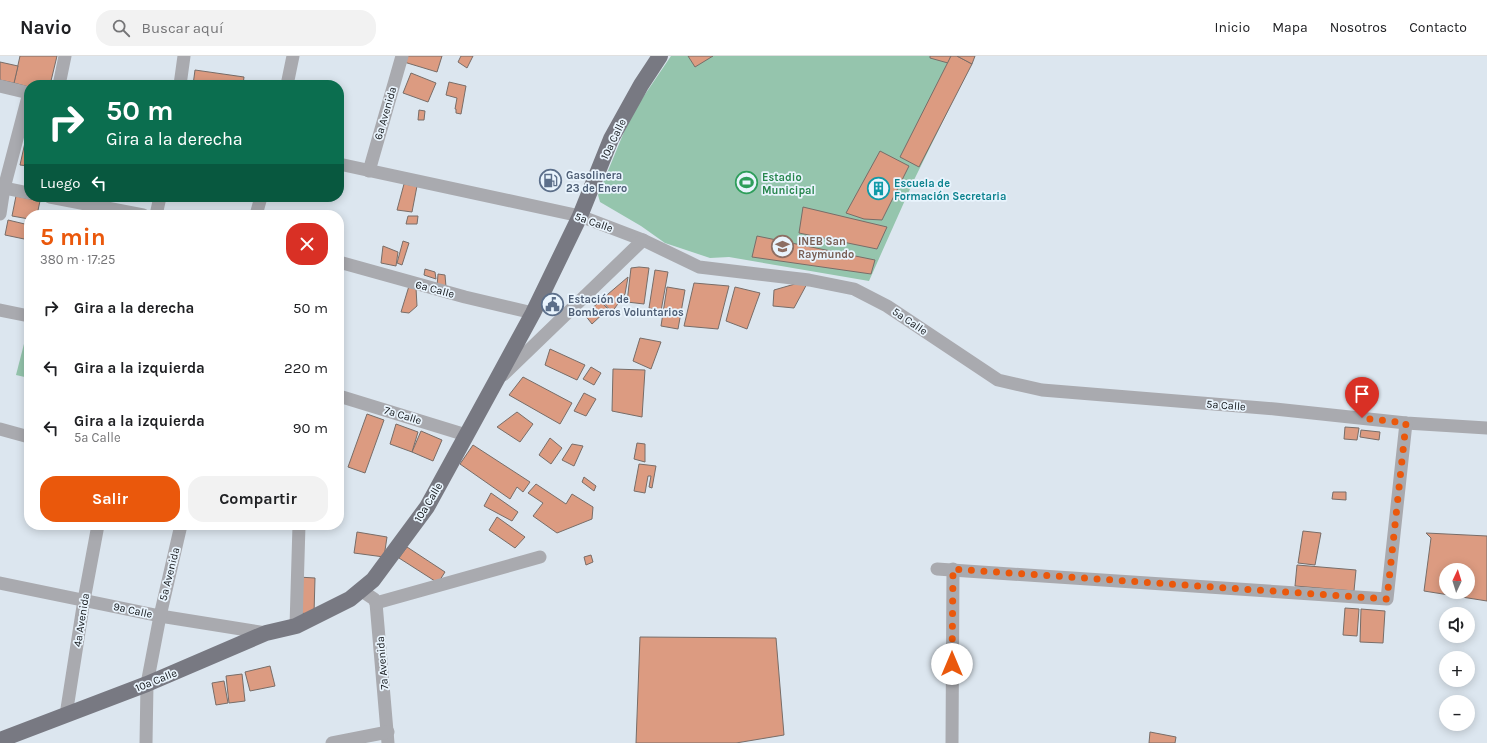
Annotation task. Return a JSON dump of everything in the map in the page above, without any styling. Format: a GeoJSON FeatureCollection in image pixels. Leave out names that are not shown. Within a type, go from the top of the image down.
{"type":"FeatureCollection","features":[{"type":"Feature","properties":{"kind":"main road","name":"10a Calle"},"geometry":{"type":"LineString","coordinates":[[0,740],[147,684],[266,633],[296,626],[350,599],[362,591],[373,580],[427,507],[496,382],[580,216],[611,139],[641,85],[660,56]]}},
{"type":"Feature","properties":{"kind":"street"},"geometry":{"type":"LineString","coordinates":[[60,80],[65,56]]}},
{"type":"Feature","properties":{"kind":"street"},"geometry":{"type":"LineString","coordinates":[[181,80],[184,56]]}},
{"type":"Feature","properties":{"kind":"street"},"geometry":{"type":"LineString","coordinates":[[288,80],[293,56]]}},
{"type":"Feature","properties":{"kind":"street","name":"6a Avenida"},"geometry":{"type":"LineString","coordinates":[[369,171],[402,56]]}},
{"type":"Feature","properties":{"kind":"street"},"geometry":{"type":"LineString","coordinates":[[0,86],[24,92]]}},
{"type":"Feature","properties":{"kind":"street"},"geometry":{"type":"LineString","coordinates":[[0,214],[2,188],[24,111]]}},
{"type":"Feature","properties":{"kind":"street","name":"5a Calle"},"geometry":{"type":"LineString","coordinates":[[344,165],[580,216],[643,240],[699,267],[810,280],[854,288],[887,306],[998,380],[1042,390],[1267,408],[1406,423],[1487,428]]}},
{"type":"Feature","properties":{"kind":"street"},"geometry":{"type":"LineString","coordinates":[[2,188],[24,192]]}},
{"type":"Feature","properties":{"kind":"street"},"geometry":{"type":"LineString","coordinates":[[76,202],[117,210]]}},
{"type":"Feature","properties":{"kind":"street"},"geometry":{"type":"LineString","coordinates":[[496,382],[643,240]]}},
{"type":"Feature","properties":{"kind":"street","name":"6a Calle"},"geometry":{"type":"LineString","coordinates":[[344,263],[466,297],[532,313]]}},
{"type":"Feature","properties":{"kind":"street"},"geometry":{"type":"LineString","coordinates":[[0,310],[24,315]]}},
{"type":"Feature","properties":{"kind":"street","name":"7a Calle"},"geometry":{"type":"LineString","coordinates":[[344,398],[466,435]]}},
{"type":"Feature","properties":{"kind":"street"},"geometry":{"type":"LineString","coordinates":[[938,569],[1387,599],[1406,423]]}},
{"type":"Feature","properties":{"kind":"street"},"geometry":{"type":"LineString","coordinates":[[0,429],[24,436]]}},
{"type":"Feature","properties":{"kind":"street","name":"4a Avenida"},"geometry":{"type":"LineString","coordinates":[[66,715],[84,600],[97,530]]}},
{"type":"Feature","properties":{"kind":"street","name":"5a Avenida"},"geometry":{"type":"LineString","coordinates":[[146,743],[147,684],[160,616],[180,530]]}},
{"type":"Feature","properties":{"kind":"street"},"geometry":{"type":"LineString","coordinates":[[296,626],[299,530]]}},
{"type":"Feature","properties":{"kind":"street"},"geometry":{"type":"LineString","coordinates":[[362,591],[374,599],[376,603],[540,557]]}},
{"type":"Feature","properties":{"kind":"street"},"geometry":{"type":"LineString","coordinates":[[952,743],[953,569]]}},
{"type":"Feature","properties":{"kind":"street","name":"9a Calle"},"geometry":{"type":"LineString","coordinates":[[0,583],[160,616],[266,633]]}},
{"type":"Feature","properties":{"kind":"street","name":"7a Avenida"},"geometry":{"type":"LineString","coordinates":[[376,603],[388,738]]}},
{"type":"Feature","properties":{"kind":"street"},"geometry":{"type":"LineString","coordinates":[[332,743],[388,738]]}},
{"type":"Feature","properties":{"kind":"green space"},"geometry":{"type":"Polygon","coordinates":[[[671,56],[975,56],[914,180],[869,281],[729,257],[710,258],[665,243],[641,226],[600,202],[598,195],[631,115],[671,56]]]}},
{"type":"Feature","properties":{"kind":"green space"},"geometry":{"type":"Polygon","coordinates":[[[24,344],[24,377],[16,375],[24,344]]]}},
{"type":"Feature","properties":{"kind":"building"},"geometry":{"type":"Polygon","coordinates":[[[20,56],[57,56],[51,80],[24,80],[24,86],[14,83],[20,56]]]}},
{"type":"Feature","properties":{"kind":"building"},"geometry":{"type":"Polygon","coordinates":[[[406,56],[442,56],[437,72],[404,62],[406,56]]]}},
{"type":"Feature","properties":{"kind":"building"},"geometry":{"type":"Polygon","coordinates":[[[461,56],[473,56],[467,68],[458,62],[461,56]]]}},
{"type":"Feature","properties":{"kind":"building"},"geometry":{"type":"Polygon","coordinates":[[[688,56],[713,56],[695,67],[688,56]]]}},
{"type":"Feature","properties":{"kind":"building"},"geometry":{"type":"Polygon","coordinates":[[[930,56],[951,56],[948,63],[930,58],[930,56]]]}},
{"type":"Feature","properties":{"kind":"building"},"geometry":{"type":"Polygon","coordinates":[[[951,56],[957,56],[972,64],[919,167],[900,157],[951,56]]]}},
{"type":"Feature","properties":{"kind":"building"},"geometry":{"type":"Polygon","coordinates":[[[957,56],[975,56],[972,64],[957,56]]]}},
{"type":"Feature","properties":{"kind":"building"},"geometry":{"type":"Polygon","coordinates":[[[0,62],[18,66],[14,83],[0,80],[0,62]]]}},
{"type":"Feature","properties":{"kind":"building"},"geometry":{"type":"Polygon","coordinates":[[[195,70],[244,77],[244,80],[194,80],[195,70]]]}},
{"type":"Feature","properties":{"kind":"building"},"geometry":{"type":"Polygon","coordinates":[[[411,73],[436,83],[428,102],[403,93],[411,73]]]}},
{"type":"Feature","properties":{"kind":"building"},"geometry":{"type":"Polygon","coordinates":[[[449,82],[466,86],[461,114],[456,113],[455,109],[457,98],[446,95],[449,82]]]}},
{"type":"Feature","properties":{"kind":"building"},"geometry":{"type":"Polygon","coordinates":[[[419,110],[425,111],[424,120],[418,120],[419,110]]]}},
{"type":"Feature","properties":{"kind":"building"},"geometry":{"type":"Polygon","coordinates":[[[24,147],[24,165],[20,165],[24,147]]]}},
{"type":"Feature","properties":{"kind":"building","name":"Escuela de Formación Secretaria"},"geometry":{"type":"Polygon","coordinates":[[[880,151],[909,166],[882,220],[864,219],[846,213],[880,151]]]}},
{"type":"Feature","properties":{"kind":"building"},"geometry":{"type":"Polygon","coordinates":[[[404,184],[417,186],[412,212],[397,210],[404,184]]]}},
{"type":"Feature","properties":{"kind":"building"},"geometry":{"type":"Polygon","coordinates":[[[16,196],[24,198],[24,202],[40,202],[38,210],[24,210],[24,218],[12,216],[16,196]]]}},
{"type":"Feature","properties":{"kind":"building"},"geometry":{"type":"Polygon","coordinates":[[[803,207],[887,227],[877,249],[799,233],[803,207]]]}},
{"type":"Feature","properties":{"kind":"building"},"geometry":{"type":"Polygon","coordinates":[[[408,216],[418,216],[417,224],[406,224],[408,216]]]}},
{"type":"Feature","properties":{"kind":"building"},"geometry":{"type":"Polygon","coordinates":[[[8,220],[24,224],[24,239],[5,235],[8,220]]]}},
{"type":"Feature","properties":{"kind":"building","name":"INEB San Raymundo"},"geometry":{"type":"Polygon","coordinates":[[[757,236],[875,260],[871,274],[752,257],[757,236]]]}},
{"type":"Feature","properties":{"kind":"building"},"geometry":{"type":"Polygon","coordinates":[[[403,241],[409,243],[402,265],[397,263],[403,241]]]}},
{"type":"Feature","properties":{"kind":"building"},"geometry":{"type":"Polygon","coordinates":[[[383,246],[398,252],[396,266],[381,263],[383,246]]]}},
{"type":"Feature","properties":{"kind":"building"},"geometry":{"type":"Polygon","coordinates":[[[631,268],[649,268],[644,304],[627,302],[631,268]]]}},
{"type":"Feature","properties":{"kind":"building"},"geometry":{"type":"Polygon","coordinates":[[[425,269],[435,272],[436,279],[424,275],[425,269]]]}},
{"type":"Feature","properties":{"kind":"building"},"geometry":{"type":"Polygon","coordinates":[[[655,270],[668,272],[661,311],[649,308],[655,270]]]}},
{"type":"Feature","properties":{"kind":"building"},"geometry":{"type":"Polygon","coordinates":[[[438,274],[445,275],[446,287],[437,287],[438,274]]]}},
{"type":"Feature","properties":{"kind":"building"},"geometry":{"type":"Polygon","coordinates":[[[628,277],[625,294],[612,312],[601,300],[628,277]]]}},
{"type":"Feature","properties":{"kind":"building"},"geometry":{"type":"Polygon","coordinates":[[[809,280],[794,308],[773,306],[774,290],[809,280]]]}},
{"type":"Feature","properties":{"kind":"building"},"geometry":{"type":"Polygon","coordinates":[[[694,283],[729,286],[718,329],[684,326],[694,283]]]}},
{"type":"Feature","properties":{"kind":"building"},"geometry":{"type":"Polygon","coordinates":[[[409,286],[416,288],[417,306],[409,313],[401,312],[409,286]]]}},
{"type":"Feature","properties":{"kind":"building"},"geometry":{"type":"Polygon","coordinates":[[[667,287],[685,290],[678,329],[661,326],[667,287]]]}},
{"type":"Feature","properties":{"kind":"building"},"geometry":{"type":"Polygon","coordinates":[[[735,287],[760,293],[747,329],[726,321],[735,287]]]}},
{"type":"Feature","properties":{"kind":"building"},"geometry":{"type":"Polygon","coordinates":[[[600,301],[608,309],[592,324],[585,315],[600,301]]]}},
{"type":"Feature","properties":{"kind":"building"},"geometry":{"type":"Polygon","coordinates":[[[640,338],[661,342],[651,369],[633,361],[640,338]]]}},
{"type":"Feature","properties":{"kind":"building"},"geometry":{"type":"Polygon","coordinates":[[[550,349],[585,365],[577,380],[545,365],[550,349]]]}},
{"type":"Feature","properties":{"kind":"building"},"geometry":{"type":"Polygon","coordinates":[[[591,367],[601,373],[594,385],[583,379],[591,367]]]}},
{"type":"Feature","properties":{"kind":"building"},"geometry":{"type":"Polygon","coordinates":[[[613,369],[645,370],[642,417],[612,411],[613,369]]]}},
{"type":"Feature","properties":{"kind":"building"},"geometry":{"type":"Polygon","coordinates":[[[523,377],[572,403],[560,424],[509,395],[523,377]]]}},
{"type":"Feature","properties":{"kind":"building"},"geometry":{"type":"Polygon","coordinates":[[[584,393],[596,399],[586,416],[574,411],[584,393]]]}},
{"type":"Feature","properties":{"kind":"building"},"geometry":{"type":"Polygon","coordinates":[[[517,412],[533,424],[520,442],[497,427],[517,412]]]}},
{"type":"Feature","properties":{"kind":"building"},"geometry":{"type":"Polygon","coordinates":[[[367,414],[384,420],[365,473],[348,467],[367,414]]]}},
{"type":"Feature","properties":{"kind":"building"},"geometry":{"type":"Polygon","coordinates":[[[396,424],[418,432],[412,452],[390,444],[396,424]]]}},
{"type":"Feature","properties":{"kind":"building"},"geometry":{"type":"Polygon","coordinates":[[[1345,427],[1359,428],[1357,440],[1344,439],[1345,427]]]}},
{"type":"Feature","properties":{"kind":"building"},"geometry":{"type":"Polygon","coordinates":[[[1361,430],[1380,432],[1379,440],[1360,437],[1361,430]]]}},
{"type":"Feature","properties":{"kind":"building"},"geometry":{"type":"Polygon","coordinates":[[[421,431],[442,440],[433,461],[412,452],[421,431]]]}},
{"type":"Feature","properties":{"kind":"building"},"geometry":{"type":"Polygon","coordinates":[[[550,438],[562,448],[551,464],[539,455],[550,438]]]}},
{"type":"Feature","properties":{"kind":"building"},"geometry":{"type":"Polygon","coordinates":[[[637,443],[645,444],[645,462],[634,459],[637,443]]]}},
{"type":"Feature","properties":{"kind":"building"},"geometry":{"type":"Polygon","coordinates":[[[572,444],[583,446],[574,466],[562,460],[572,444]]]}},
{"type":"Feature","properties":{"kind":"building"},"geometry":{"type":"Polygon","coordinates":[[[473,445],[530,482],[523,492],[517,487],[510,499],[460,464],[473,445]]]}},
{"type":"Feature","properties":{"kind":"building"},"geometry":{"type":"Polygon","coordinates":[[[639,464],[656,466],[652,488],[649,487],[651,476],[648,476],[645,493],[634,491],[639,464]]]}},
{"type":"Feature","properties":{"kind":"building"},"geometry":{"type":"Polygon","coordinates":[[[584,477],[596,486],[594,491],[582,482],[584,477]]]}},
{"type":"Feature","properties":{"kind":"building"},"geometry":{"type":"Polygon","coordinates":[[[536,484],[566,504],[572,494],[593,507],[592,519],[557,533],[533,516],[543,503],[528,493],[536,484]]]}},
{"type":"Feature","properties":{"kind":"building"},"geometry":{"type":"Polygon","coordinates":[[[1333,492],[1346,492],[1346,500],[1332,499],[1333,492]]]}},
{"type":"Feature","properties":{"kind":"building"},"geometry":{"type":"Polygon","coordinates":[[[491,493],[518,512],[512,521],[484,506],[491,493]]]}},
{"type":"Feature","properties":{"kind":"building"},"geometry":{"type":"Polygon","coordinates":[[[497,517],[525,537],[515,548],[489,530],[497,517]]]}},
{"type":"Feature","properties":{"kind":"building"},"geometry":{"type":"Polygon","coordinates":[[[1303,531],[1321,533],[1315,565],[1298,563],[1303,531]]]}},
{"type":"Feature","properties":{"kind":"building"},"geometry":{"type":"Polygon","coordinates":[[[357,532],[387,537],[384,557],[354,553],[357,532]]]}},
{"type":"Feature","properties":{"kind":"building"},"geometry":{"type":"Polygon","coordinates":[[[1426,533],[1487,536],[1487,601],[1474,599],[1475,563],[1439,563],[1439,593],[1424,591],[1431,538],[1426,533]]]}},
{"type":"Feature","properties":{"kind":"building"},"geometry":{"type":"Polygon","coordinates":[[[407,547],[445,572],[438,583],[399,558],[407,547]]]}},
{"type":"Feature","properties":{"kind":"building"},"geometry":{"type":"Polygon","coordinates":[[[591,555],[593,562],[586,565],[584,557],[591,555]]]}},
{"type":"Feature","properties":{"kind":"building"},"geometry":{"type":"Polygon","coordinates":[[[1297,565],[1356,570],[1354,591],[1295,586],[1297,565]]]}},
{"type":"Feature","properties":{"kind":"building"},"geometry":{"type":"Polygon","coordinates":[[[298,577],[315,578],[314,614],[297,613],[298,577]]]}},
{"type":"Feature","properties":{"kind":"building"},"geometry":{"type":"Polygon","coordinates":[[[1345,608],[1359,609],[1357,636],[1343,635],[1345,608]]]}},
{"type":"Feature","properties":{"kind":"building"},"geometry":{"type":"Polygon","coordinates":[[[1361,609],[1385,611],[1383,643],[1360,642],[1361,609]]]}},
{"type":"Feature","properties":{"kind":"building"},"geometry":{"type":"Polygon","coordinates":[[[640,637],[776,638],[784,735],[736,743],[636,743],[640,637]]]}},
{"type":"Feature","properties":{"kind":"building"},"geometry":{"type":"Polygon","coordinates":[[[270,666],[275,686],[250,691],[245,672],[270,666]]]}},
{"type":"Feature","properties":{"kind":"building"},"geometry":{"type":"Polygon","coordinates":[[[242,674],[245,701],[229,703],[226,676],[242,674]]]}},
{"type":"Feature","properties":{"kind":"building"},"geometry":{"type":"Polygon","coordinates":[[[224,681],[228,703],[216,705],[212,683],[224,681]]]}},
{"type":"Feature","properties":{"kind":"building"},"geometry":{"type":"Polygon","coordinates":[[[1150,732],[1176,737],[1175,743],[1149,743],[1150,732]]]}},
{"type":"Feature","properties":{"kind":"place","name":"Gasolinera 23 de Enero"},"geometry":{"type":"Point","coordinates":[551,181]}},
{"type":"Feature","properties":{"kind":"place","name":"Estadio Municipal"},"geometry":{"type":"Point","coordinates":[746,183]}},
{"type":"Feature","properties":{"kind":"place","name":"Escuela de Formación Secretaria"},"geometry":{"type":"Point","coordinates":[878,189]}},
{"type":"Feature","properties":{"kind":"place","name":"INEB San Raymundo"},"geometry":{"type":"Point","coordinates":[782,247]}},
{"type":"Feature","properties":{"kind":"place","name":"Estación de Bomberos Voluntarios"},"geometry":{"type":"Point","coordinates":[553,305]}},
{"type":"Feature","properties":{"kind":"route"},"geometry":{"type":"LineString","coordinates":[[952,664],[953,569],[1387,599],[1406,423],[1362,418]]}}]}
